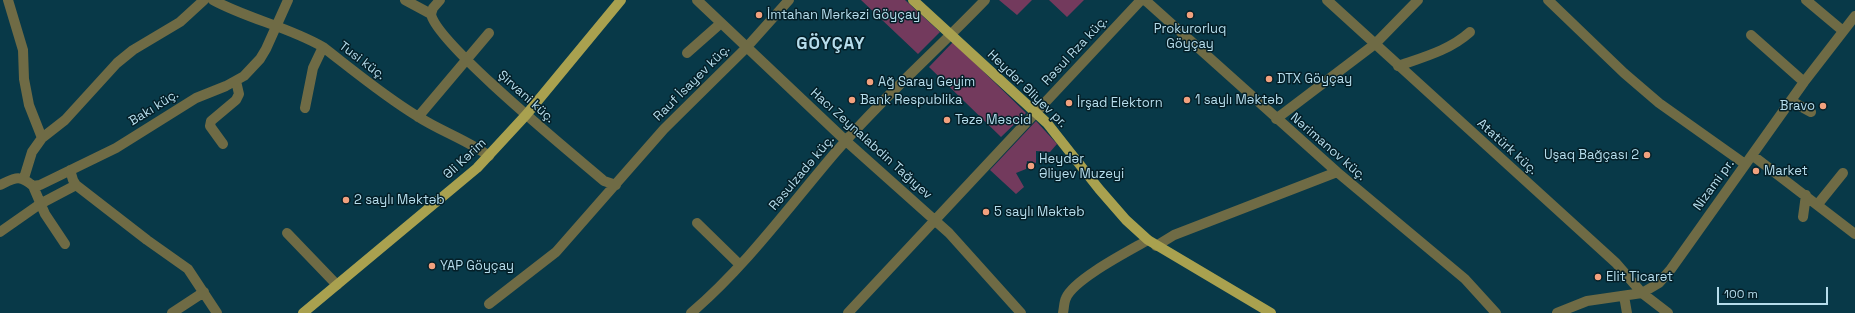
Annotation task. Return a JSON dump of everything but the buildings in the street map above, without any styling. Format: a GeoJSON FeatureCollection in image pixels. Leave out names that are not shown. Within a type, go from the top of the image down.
{"type":"FeatureCollection","features":[{"type":"Feature","properties":{"kind":"main road","name":"Əli Kərim"},"geometry":{"type":"LineString","coordinates":[[303,313],[431,207],[489,156],[526,115],[621,0]]}},
{"type":"Feature","properties":{"kind":"main road","name":"Heydər Əliyev pr."},"geometry":{"type":"LineString","coordinates":[[913,0],[1057,134],[1103,194],[1126,220],[1152,243],[1271,313]]}},
{"type":"Feature","properties":{"kind":"street"},"geometry":{"type":"LineString","coordinates":[[8,0],[23,50],[24,80],[27,98],[42,138]]}},
{"type":"Feature","properties":{"kind":"street"},"geometry":{"type":"LineString","coordinates":[[24,178],[30,158],[42,138],[65,120],[117,63],[133,50],[180,22],[204,0]]}},
{"type":"Feature","properties":{"kind":"street","name":"Tusi küç."},"geometry":{"type":"LineString","coordinates":[[213,0],[226,7],[309,39],[418,117],[472,145],[489,156]]}},
{"type":"Feature","properties":{"kind":"street","name":"Bakı küç."},"geometry":{"type":"LineString","coordinates":[[33,186],[116,148],[196,98],[236,82],[244,76],[260,59],[288,0]]}},
{"type":"Feature","properties":{"kind":"street"},"geometry":{"type":"LineString","coordinates":[[405,0],[431,14],[433,8],[440,0]]}},
{"type":"Feature","properties":{"kind":"street","name":"Hacı Zeynalabdin Tağıyev"},"geometry":{"type":"LineString","coordinates":[[697,0],[846,141],[935,219],[958,242],[1021,313]]}},
{"type":"Feature","properties":{"kind":"street","name":"Rauf İsayev küç."},"geometry":{"type":"LineString","coordinates":[[489,304],[556,252],[664,129],[746,48],[789,0]]}},
{"type":"Feature","properties":{"kind":"street","name":"Rəsulzadə küç."},"geometry":{"type":"LineString","coordinates":[[691,313],[739,264],[846,141],[985,0]]}},
{"type":"Feature","properties":{"kind":"street","name":"Rəsul Rza küç."},"geometry":{"type":"LineString","coordinates":[[848,313],[1141,0]]}},
{"type":"Feature","properties":{"kind":"street","name":"Nərimanov küç."},"geometry":{"type":"LineString","coordinates":[[1145,0],[1336,172],[1465,279],[1496,313]]}},
{"type":"Feature","properties":{"kind":"street","name":"Atatürk küç."},"geometry":{"type":"LineString","coordinates":[[1327,0],[1616,263],[1642,292],[1668,313]]}},
{"type":"Feature","properties":{"kind":"street"},"geometry":{"type":"LineString","coordinates":[[1276,119],[1375,44],[1418,0]]}},
{"type":"Feature","properties":{"kind":"street"},"geometry":{"type":"LineString","coordinates":[[1548,0],[1619,68],[1659,103],[1745,164]]}},
{"type":"Feature","properties":{"kind":"street"},"geometry":{"type":"LineString","coordinates":[[1806,0],[1843,31]]}},
{"type":"Feature","properties":{"kind":"street","name":"Şirvani küç."},"geometry":{"type":"LineString","coordinates":[[431,14],[432,20],[441,33],[467,60],[526,115],[604,181],[616,185]]}},
{"type":"Feature","properties":{"kind":"street","name":"Nizami pr."},"geometry":{"type":"LineString","coordinates":[[1557,313],[1588,301],[1642,292],[1659,283],[1804,82],[1855,16]]}},
{"type":"Feature","properties":{"kind":"street"},"geometry":{"type":"LineString","coordinates":[[687,53],[721,23]]}},
{"type":"Feature","properties":{"kind":"street"},"geometry":{"type":"LineString","coordinates":[[1398,66],[1447,49],[1460,42],[1470,32]]}},
{"type":"Feature","properties":{"kind":"street"},"geometry":{"type":"LineString","coordinates":[[418,117],[489,33]]}},
{"type":"Feature","properties":{"kind":"street"},"geometry":{"type":"LineString","coordinates":[[1751,35],[1804,82]]}},
{"type":"Feature","properties":{"kind":"street"},"geometry":{"type":"LineString","coordinates":[[304,108],[313,68],[323,48]]}},
{"type":"Feature","properties":{"kind":"street"},"geometry":{"type":"LineString","coordinates":[[223,144],[210,126],[211,121],[236,100],[239,94],[236,82]]}},
{"type":"Feature","properties":{"kind":"street"},"geometry":{"type":"LineString","coordinates":[[1791,101],[1811,112]]}},
{"type":"Feature","properties":{"kind":"street"},"geometry":{"type":"LineString","coordinates":[[1752,155],[1818,204],[1855,234]]}},
{"type":"Feature","properties":{"kind":"street"},"geometry":{"type":"LineString","coordinates":[[70,170],[76,185],[147,240],[188,269],[217,313]]}},
{"type":"Feature","properties":{"kind":"street"},"geometry":{"type":"LineString","coordinates":[[1063,313],[1066,297],[1074,287],[1101,268],[1152,243],[1336,172]]}},
{"type":"Feature","properties":{"kind":"street"},"geometry":{"type":"LineString","coordinates":[[1818,204],[1843,173]]}},
{"type":"Feature","properties":{"kind":"street"},"geometry":{"type":"LineString","coordinates":[[0,185],[19,177],[24,178],[33,186],[45,214],[65,244]]}},
{"type":"Feature","properties":{"kind":"street"},"geometry":{"type":"LineString","coordinates":[[0,232],[40,204],[76,185]]}},
{"type":"Feature","properties":{"kind":"street"},"geometry":{"type":"LineString","coordinates":[[1803,217],[1806,195]]}},
{"type":"Feature","properties":{"kind":"street"},"geometry":{"type":"LineString","coordinates":[[698,223],[739,264]]}},
{"type":"Feature","properties":{"kind":"street"},"geometry":{"type":"LineString","coordinates":[[287,233],[337,285]]}},
{"type":"Feature","properties":{"kind":"street"},"geometry":{"type":"LineString","coordinates":[[172,313],[204,292]]}},
{"type":"Feature","properties":{"kind":"street"},"geometry":{"type":"LineString","coordinates":[[1624,296],[1627,313]]}},
{"type":"Feature","properties":{"kind":"shaded area"},"geometry":{"type":"Polygon","coordinates":[[[861,0],[905,0],[940,32],[918,54],[861,0]]]}},
{"type":"Feature","properties":{"kind":"shaded area"},"geometry":{"type":"Polygon","coordinates":[[[999,0],[1032,0],[1017,15],[999,0]]]}},
{"type":"Feature","properties":{"kind":"shaded area"},"geometry":{"type":"Polygon","coordinates":[[[1049,0],[1084,0],[1067,17],[1049,0]]]}},
{"type":"Feature","properties":{"kind":"shaded area"},"geometry":{"type":"Polygon","coordinates":[[[953,42],[1026,113],[1001,137],[929,67],[953,42]]]}},
{"type":"Feature","properties":{"kind":"shaded area"},"geometry":{"type":"Polygon","coordinates":[[[1036,121],[1057,144],[1050,152],[1036,151],[1036,163],[1027,161],[1026,169],[1016,173],[1024,187],[1016,194],[990,170],[1036,121]]]}},
{"type":"Feature","properties":{"kind":"place","name":"İmtahan Mərkəzi Göyçay"},"geometry":{"type":"Point","coordinates":[759,15]}},
{"type":"Feature","properties":{"kind":"place","name":"Prokurorluq Göyçay"},"geometry":{"type":"Point","coordinates":[1190,15]}},
{"type":"Feature","properties":{"kind":"place","name":"DTX Göyçay"},"geometry":{"type":"Point","coordinates":[1269,79]}},
{"type":"Feature","properties":{"kind":"place","name":"Ağ Saray Geyim"},"geometry":{"type":"Point","coordinates":[870,82]}},
{"type":"Feature","properties":{"kind":"place","name":"Bank Respublika"},"geometry":{"type":"Point","coordinates":[852,100]}},
{"type":"Feature","properties":{"kind":"place","name":"1 saylı Məktəb"},"geometry":{"type":"Point","coordinates":[1187,100]}},
{"type":"Feature","properties":{"kind":"place","name":"İrşad Elektorn"},"geometry":{"type":"Point","coordinates":[1069,103]}},
{"type":"Feature","properties":{"kind":"place","name":"Bravo"},"geometry":{"type":"Point","coordinates":[1823,106]}},
{"type":"Feature","properties":{"kind":"place","name":"Təzə Məscid"},"geometry":{"type":"Point","coordinates":[947,120]}},
{"type":"Feature","properties":{"kind":"place","name":"Uşaq Bağçası 2"},"geometry":{"type":"Point","coordinates":[1647,155]}},
{"type":"Feature","properties":{"kind":"place","name":"Heydər Əliyev Muzeyi"},"geometry":{"type":"Point","coordinates":[1031,166]}},
{"type":"Feature","properties":{"kind":"place","name":"Market"},"geometry":{"type":"Point","coordinates":[1756,171]}},
{"type":"Feature","properties":{"kind":"place","name":"2 saylı Məktəb"},"geometry":{"type":"Point","coordinates":[346,200]}},
{"type":"Feature","properties":{"kind":"place","name":"5 saylı Məktəb"},"geometry":{"type":"Point","coordinates":[986,212]}},
{"type":"Feature","properties":{"kind":"place","name":"YAP Göyçay"},"geometry":{"type":"Point","coordinates":[432,266]}},
{"type":"Feature","properties":{"kind":"place","name":"Elit Ticarət"},"geometry":{"type":"Point","coordinates":[1598,277]}},
{"type":"Feature","properties":{"kind":"district","name":"GÖYÇAY"},"geometry":{"type":"Point","coordinates":[831,44]}}]}
